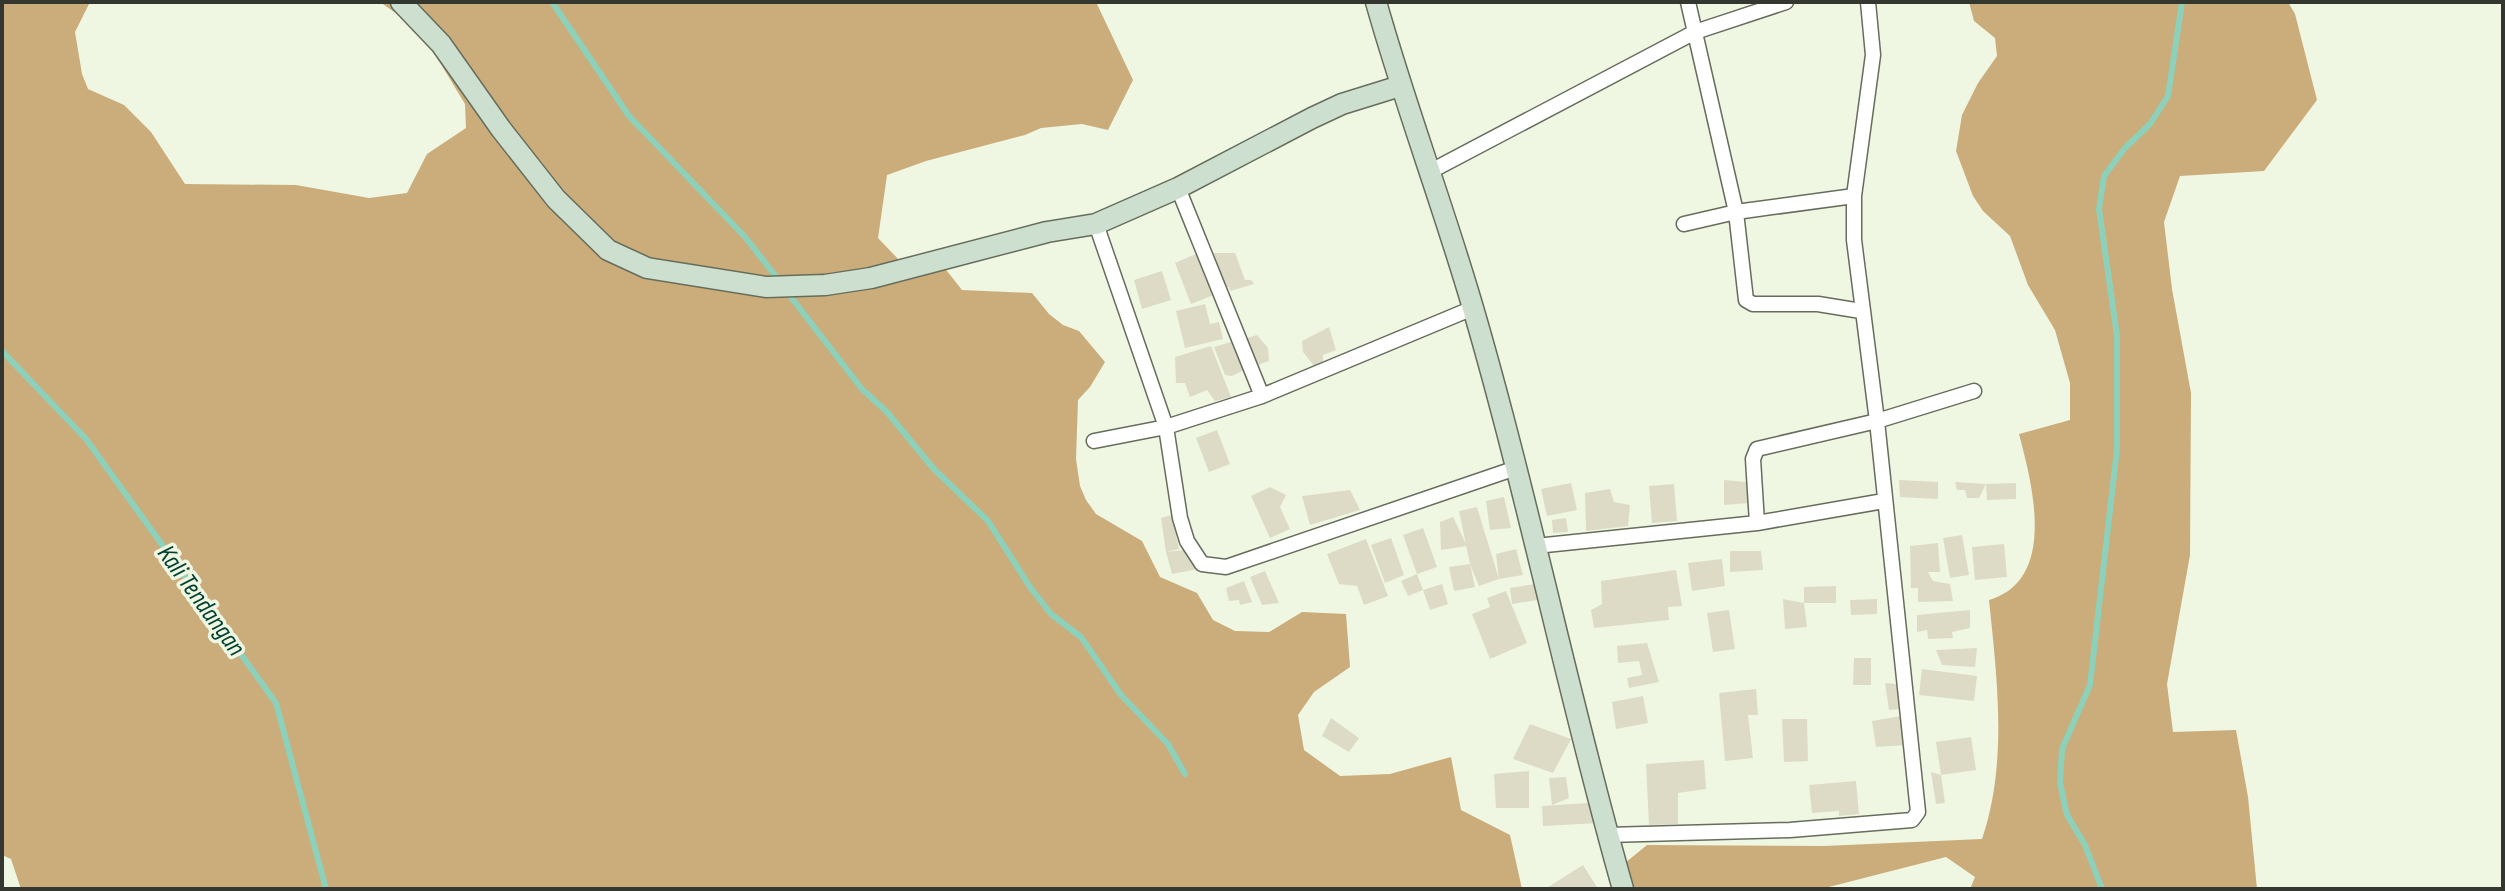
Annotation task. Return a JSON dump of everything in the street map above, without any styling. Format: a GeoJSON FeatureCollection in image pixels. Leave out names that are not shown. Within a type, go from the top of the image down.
{"type":"FeatureCollection","features":[{"type":"Feature","properties":{"kind":"street"},"geometry":{"type":"LineString","coordinates":[[401,2],[441,44],[501,129],[556,199],[608,250],[647,268],[766,287],[825,285],[871,278],[1047,232],[1096,224],[1178,188],[1342,104],[1400,86]]}},
{"type":"Feature","properties":{"kind":"street"},"geometry":{"type":"LineString","coordinates":[[1376,2],[1400,86],[1431,171],[1473,308],[1623,889]]}},
{"type":"Feature","properties":{"kind":"street"},"geometry":{"type":"LineString","coordinates":[[1688,2],[1736,212],[1746,300],[1753,304],[1818,304],[1861,311]]}},
{"type":"Feature","properties":{"kind":"street"},"geometry":{"type":"LineString","coordinates":[[1431,171],[1695,32],[1786,2]]}},
{"type":"Feature","properties":{"kind":"street"},"geometry":{"type":"LineString","coordinates":[[1607,835],[1790,830],[1912,820],[1918,807],[1877,421],[1854,240],[1854,196],[1872,75],[1873,35],[1868,2]]}},
{"type":"Feature","properties":{"kind":"street"},"geometry":{"type":"LineString","coordinates":[[1178,188],[1262,396]]}},
{"type":"Feature","properties":{"kind":"street"},"geometry":{"type":"LineString","coordinates":[[1684,224],[1736,212],[1854,196]]}},
{"type":"Feature","properties":{"kind":"street"},"geometry":{"type":"LineString","coordinates":[[1096,224],[1166,427],[1180,518],[1187,541],[1202,564],[1226,567],[1516,468]]}},
{"type":"Feature","properties":{"kind":"street"},"geometry":{"type":"LineString","coordinates":[[1094,441],[1166,427],[1262,396],[1473,308]]}},
{"type":"Feature","properties":{"kind":"street"},"geometry":{"type":"LineString","coordinates":[[1757,523],[1753,459],[1757,449],[1877,421],[1974,391]]}},
{"type":"Feature","properties":{"kind":"street"},"geometry":{"type":"LineString","coordinates":[[1536,546],[1757,523],[1884,501]]}},
{"type":"Feature","properties":{"kind":"shaded area"},"geometry":{"type":"Polygon","coordinates":[[[2,2],[90,2],[75,32],[82,74],[88,89],[124,105],[151,132],[185,184],[296,185],[369,198],[407,193],[427,154],[466,128],[465,104],[421,31],[380,2],[1096,2],[1133,80],[1108,130],[1082,124],[1041,128],[887,175],[878,238],[900,261],[932,252],[962,290],[1032,293],[1049,314],[1063,325],[1079,331],[1105,362],[1078,400],[1076,459],[1080,486],[1096,514],[1142,541],[1160,577],[1197,593],[1213,620],[1235,631],[1269,632],[1302,612],[1346,614],[1350,667],[1314,692],[1298,715],[1304,750],[1340,776],[1390,774],[1451,757],[1461,810],[1510,835],[1522,889],[21,889],[11,859],[2,855],[2,2]]]}},
{"type":"Feature","properties":{"kind":"shaded area"},"geometry":{"type":"Polygon","coordinates":[[[1969,2],[2288,2],[2295,14],[2317,100],[2264,171],[2180,176],[2164,222],[2172,289],[2191,393],[2190,555],[2167,684],[2173,732],[2236,730],[2248,797],[2257,889],[1970,889],[1975,877],[1946,857],[1821,889],[1630,889],[1625,863],[1647,845],[1824,846],[1982,839],[1990,810],[1998,751],[1997,690],[1989,600],[2011,589],[2025,573],[2035,528],[2030,478],[2019,434],[2070,420],[2070,383],[2055,330],[2028,285],[2010,236],[1983,211],[1973,196],[1956,151],[1962,115],[1978,83],[1997,56],[1995,38],[1974,21],[1969,2]]]}},
{"type":"Feature","properties":{"kind":"building"},"geometry":{"type":"Polygon","coordinates":[[[1214,253],[1235,253],[1245,280],[1251,280],[1254,284],[1230,291],[1215,269],[1214,253]]]}},
{"type":"Feature","properties":{"kind":"building"},"geometry":{"type":"Polygon","coordinates":[[[1196,254],[1206,280],[1211,280],[1216,294],[1191,304],[1175,263],[1196,254]]]}},
{"type":"Feature","properties":{"kind":"building"},"geometry":{"type":"Polygon","coordinates":[[[1162,271],[1171,300],[1142,309],[1134,280],[1162,271]]]}},
{"type":"Feature","properties":{"kind":"building"},"geometry":{"type":"Polygon","coordinates":[[[1205,304],[1210,324],[1219,322],[1223,339],[1185,348],[1176,311],[1205,304]]]}},
{"type":"Feature","properties":{"kind":"building"},"geometry":{"type":"Polygon","coordinates":[[[1329,327],[1336,350],[1323,355],[1323,361],[1314,366],[1303,352],[1302,341],[1329,327]]]}},
{"type":"Feature","properties":{"kind":"building"},"geometry":{"type":"Polygon","coordinates":[[[1257,335],[1268,348],[1269,361],[1252,367],[1241,340],[1257,335]]]}},
{"type":"Feature","properties":{"kind":"building"},"geometry":{"type":"Polygon","coordinates":[[[1234,341],[1244,370],[1232,376],[1225,375],[1214,347],[1234,341]]]}},
{"type":"Feature","properties":{"kind":"building"},"geometry":{"type":"Polygon","coordinates":[[[1211,346],[1231,397],[1215,401],[1207,390],[1190,397],[1185,383],[1176,383],[1175,357],[1211,346]]]}},
{"type":"Feature","properties":{"kind":"building"},"geometry":{"type":"Polygon","coordinates":[[[1217,430],[1230,464],[1209,472],[1196,438],[1217,430]]]}},
{"type":"Feature","properties":{"kind":"building"},"geometry":{"type":"Polygon","coordinates":[[[1724,480],[1746,482],[1749,503],[1724,505],[1724,480]]]}},
{"type":"Feature","properties":{"kind":"building"},"geometry":{"type":"Polygon","coordinates":[[[1899,480],[1938,482],[1938,499],[1900,497],[1899,480]]]}},
{"type":"Feature","properties":{"kind":"building"},"geometry":{"type":"Polygon","coordinates":[[[1955,482],[1986,484],[1979,498],[1967,498],[1965,490],[1957,490],[1955,482]]]}},
{"type":"Feature","properties":{"kind":"building"},"geometry":{"type":"Polygon","coordinates":[[[1571,483],[1577,510],[1547,516],[1541,489],[1571,483]]]}},
{"type":"Feature","properties":{"kind":"building"},"geometry":{"type":"Polygon","coordinates":[[[2016,483],[2016,499],[1987,500],[1986,484],[2016,483]]]}},
{"type":"Feature","properties":{"kind":"building"},"geometry":{"type":"Polygon","coordinates":[[[1674,484],[1677,521],[1652,523],[1649,486],[1674,484]]]}},
{"type":"Feature","properties":{"kind":"building"},"geometry":{"type":"Polygon","coordinates":[[[1270,487],[1286,495],[1280,507],[1290,529],[1270,538],[1251,496],[1270,487]]]}},
{"type":"Feature","properties":{"kind":"building"},"geometry":{"type":"Polygon","coordinates":[[[1610,489],[1614,502],[1630,505],[1628,526],[1586,531],[1585,493],[1610,489]]]}},
{"type":"Feature","properties":{"kind":"building"},"geometry":{"type":"Polygon","coordinates":[[[1350,490],[1360,510],[1310,525],[1302,496],[1350,490]]]}},
{"type":"Feature","properties":{"kind":"building"},"geometry":{"type":"Polygon","coordinates":[[[1504,497],[1511,528],[1490,530],[1486,501],[1504,497]]]}},
{"type":"Feature","properties":{"kind":"building"},"geometry":{"type":"Polygon","coordinates":[[[1477,507],[1499,579],[1479,586],[1470,564],[1459,511],[1477,507]]]}},
{"type":"Feature","properties":{"kind":"building"},"geometry":{"type":"Polygon","coordinates":[[[1172,515],[1179,549],[1166,552],[1161,518],[1172,515]]]}},
{"type":"Feature","properties":{"kind":"building"},"geometry":{"type":"Polygon","coordinates":[[[1453,517],[1467,546],[1441,550],[1440,522],[1453,517]]]}},
{"type":"Feature","properties":{"kind":"building"},"geometry":{"type":"Polygon","coordinates":[[[1566,518],[1568,532],[1553,533],[1552,520],[1566,518]]]}},
{"type":"Feature","properties":{"kind":"building"},"geometry":{"type":"Polygon","coordinates":[[[1423,528],[1437,567],[1417,574],[1403,535],[1423,528]]]}},
{"type":"Feature","properties":{"kind":"building"},"geometry":{"type":"Polygon","coordinates":[[[1962,535],[1969,575],[1950,578],[1943,538],[1962,535]]]}},
{"type":"Feature","properties":{"kind":"building"},"geometry":{"type":"Polygon","coordinates":[[[1391,538],[1404,575],[1385,583],[1371,545],[1391,538]]]}},
{"type":"Feature","properties":{"kind":"building"},"geometry":{"type":"Polygon","coordinates":[[[1366,539],[1388,596],[1364,605],[1357,586],[1339,584],[1327,554],[1366,539]]]}},
{"type":"Feature","properties":{"kind":"building"},"geometry":{"type":"Polygon","coordinates":[[[1938,543],[1940,572],[1928,572],[1933,581],[1950,584],[1953,601],[1918,602],[1918,588],[1911,588],[1910,546],[1938,543]]]}},
{"type":"Feature","properties":{"kind":"building"},"geometry":{"type":"Polygon","coordinates":[[[2004,544],[2007,577],[1975,580],[1972,547],[2004,544]]]}},
{"type":"Feature","properties":{"kind":"building"},"geometry":{"type":"Polygon","coordinates":[[[1516,549],[1523,575],[1499,579],[1496,554],[1516,549]]]}},
{"type":"Feature","properties":{"kind":"building"},"geometry":{"type":"Polygon","coordinates":[[[1185,550],[1198,569],[1172,574],[1166,552],[1185,550]]]}},
{"type":"Feature","properties":{"kind":"building"},"geometry":{"type":"Polygon","coordinates":[[[1730,551],[1761,551],[1763,570],[1730,572],[1730,551]]]}},
{"type":"Feature","properties":{"kind":"building"},"geometry":{"type":"Polygon","coordinates":[[[1722,559],[1725,586],[1692,591],[1688,563],[1722,559]]]}},
{"type":"Feature","properties":{"kind":"building"},"geometry":{"type":"Polygon","coordinates":[[[1470,564],[1475,587],[1454,591],[1449,567],[1470,564]]]}},
{"type":"Feature","properties":{"kind":"building"},"geometry":{"type":"Polygon","coordinates":[[[1676,570],[1682,606],[1668,607],[1669,620],[1594,628],[1591,610],[1602,604],[1601,581],[1676,570]]]}},
{"type":"Feature","properties":{"kind":"building"},"geometry":{"type":"Polygon","coordinates":[[[1265,571],[1279,603],[1262,605],[1250,577],[1265,571]]]}},
{"type":"Feature","properties":{"kind":"building"},"geometry":{"type":"Polygon","coordinates":[[[1417,574],[1423,590],[1408,596],[1401,581],[1417,574]]]}},
{"type":"Feature","properties":{"kind":"building"},"geometry":{"type":"Polygon","coordinates":[[[1244,581],[1252,602],[1240,605],[1239,600],[1229,601],[1226,588],[1244,581]]]}},
{"type":"Feature","properties":{"kind":"building"},"geometry":{"type":"Polygon","coordinates":[[[1442,584],[1448,604],[1430,610],[1423,590],[1442,584]]]}},
{"type":"Feature","properties":{"kind":"building"},"geometry":{"type":"Polygon","coordinates":[[[1535,584],[1538,600],[1512,604],[1510,588],[1535,584]]]}},
{"type":"Feature","properties":{"kind":"building"},"geometry":{"type":"Polygon","coordinates":[[[1836,586],[1836,603],[1804,603],[1804,587],[1836,586]]]}},
{"type":"Feature","properties":{"kind":"building"},"geometry":{"type":"Polygon","coordinates":[[[1506,591],[1527,643],[1490,659],[1472,614],[1490,607],[1487,598],[1506,591]]]}},
{"type":"Feature","properties":{"kind":"building"},"geometry":{"type":"Polygon","coordinates":[[[1783,599],[1804,603],[1807,627],[1785,629],[1783,599]]]}},
{"type":"Feature","properties":{"kind":"building"},"geometry":{"type":"Polygon","coordinates":[[[1877,599],[1877,614],[1851,615],[1850,600],[1877,599]]]}},
{"type":"Feature","properties":{"kind":"building"},"geometry":{"type":"Polygon","coordinates":[[[1729,610],[1735,649],[1713,652],[1707,613],[1729,610]]]}},
{"type":"Feature","properties":{"kind":"building"},"geometry":{"type":"Polygon","coordinates":[[[1970,610],[1970,628],[1952,632],[1953,638],[1928,639],[1927,630],[1917,632],[1917,615],[1970,610]]]}},
{"type":"Feature","properties":{"kind":"building"},"geometry":{"type":"Polygon","coordinates":[[[1647,643],[1659,682],[1629,688],[1627,678],[1642,675],[1639,661],[1618,663],[1617,646],[1647,643]]]}},
{"type":"Feature","properties":{"kind":"building"},"geometry":{"type":"Polygon","coordinates":[[[1977,648],[1975,667],[1942,665],[1936,650],[1977,648]]]}},
{"type":"Feature","properties":{"kind":"building"},"geometry":{"type":"Polygon","coordinates":[[[1854,658],[1871,658],[1871,685],[1853,685],[1854,658]]]}},
{"type":"Feature","properties":{"kind":"building"},"geometry":{"type":"Polygon","coordinates":[[[1922,669],[1977,676],[1974,701],[1919,695],[1922,669]]]}},
{"type":"Feature","properties":{"kind":"building"},"geometry":{"type":"Polygon","coordinates":[[[1885,683],[1896,684],[1899,709],[1889,710],[1885,683]]]}},
{"type":"Feature","properties":{"kind":"building"},"geometry":{"type":"Polygon","coordinates":[[[1756,689],[1758,715],[1748,715],[1753,758],[1725,761],[1719,693],[1756,689]]]}},
{"type":"Feature","properties":{"kind":"building"},"geometry":{"type":"Polygon","coordinates":[[[1643,696],[1648,723],[1616,729],[1612,702],[1643,696]]]}},
{"type":"Feature","properties":{"kind":"building"},"geometry":{"type":"Polygon","coordinates":[[[1901,716],[1906,745],[1876,747],[1872,721],[1901,716]]]}},
{"type":"Feature","properties":{"kind":"building"},"geometry":{"type":"Polygon","coordinates":[[[1331,718],[1359,738],[1349,752],[1322,736],[1331,718]]]}},
{"type":"Feature","properties":{"kind":"building"},"geometry":{"type":"Polygon","coordinates":[[[1782,719],[1807,719],[1808,761],[1784,762],[1782,719]]]}},
{"type":"Feature","properties":{"kind":"building"},"geometry":{"type":"Polygon","coordinates":[[[1530,724],[1571,739],[1553,773],[1513,759],[1530,724]]]}},
{"type":"Feature","properties":{"kind":"building"},"geometry":{"type":"Polygon","coordinates":[[[1971,737],[1976,770],[1941,775],[1936,742],[1971,737]]]}},
{"type":"Feature","properties":{"kind":"building"},"geometry":{"type":"Polygon","coordinates":[[[1704,760],[1706,789],[1678,793],[1678,824],[1649,825],[1646,764],[1704,760]]]}},
{"type":"Feature","properties":{"kind":"building"},"geometry":{"type":"Polygon","coordinates":[[[1529,771],[1529,808],[1496,808],[1494,774],[1529,771]]]}},
{"type":"Feature","properties":{"kind":"building"},"geometry":{"type":"Polygon","coordinates":[[[1931,772],[1941,775],[1945,803],[1936,804],[1931,772]]]}},
{"type":"Feature","properties":{"kind":"building"},"geometry":{"type":"Polygon","coordinates":[[[1566,777],[1569,798],[1552,805],[1549,778],[1566,777]]]}},
{"type":"Feature","properties":{"kind":"building"},"geometry":{"type":"Polygon","coordinates":[[[1856,781],[1859,814],[1839,816],[1839,811],[1812,813],[1809,785],[1856,781]]]}},
{"type":"Feature","properties":{"kind":"building"},"geometry":{"type":"Polygon","coordinates":[[[1588,803],[1599,823],[1543,826],[1542,806],[1588,803]]]}},
{"type":"Feature","properties":{"kind":"building"},"geometry":{"type":"Polygon","coordinates":[[[1583,865],[1598,889],[1545,889],[1583,865]]]}},
{"type":"Feature","properties":{"kind":"waterway"},"geometry":{"type":"LineString","coordinates":[[552,2],[629,116],[745,237],[781,283]]}},
{"type":"Feature","properties":{"kind":"waterway"},"geometry":{"type":"LineString","coordinates":[[2102,889],[2085,845],[2067,815],[2060,783],[2062,749],[2090,685],[2117,449],[2117,336],[2099,209],[2104,176],[2125,148],[2150,124],[2168,96],[2182,2]]}},
{"type":"Feature","properties":{"kind":"waterway"},"geometry":{"type":"LineString","coordinates":[[787,292],[862,389],[887,412],[933,468],[988,521],[1051,614],[1081,637],[1121,695],[1168,744],[1185,774]]}},
{"type":"Feature","properties":{"kind":"waterway","name":"Kali Tendangan"},"geometry":{"type":"LineString","coordinates":[[2,351],[86,439],[276,703],[326,889]]}}]}
